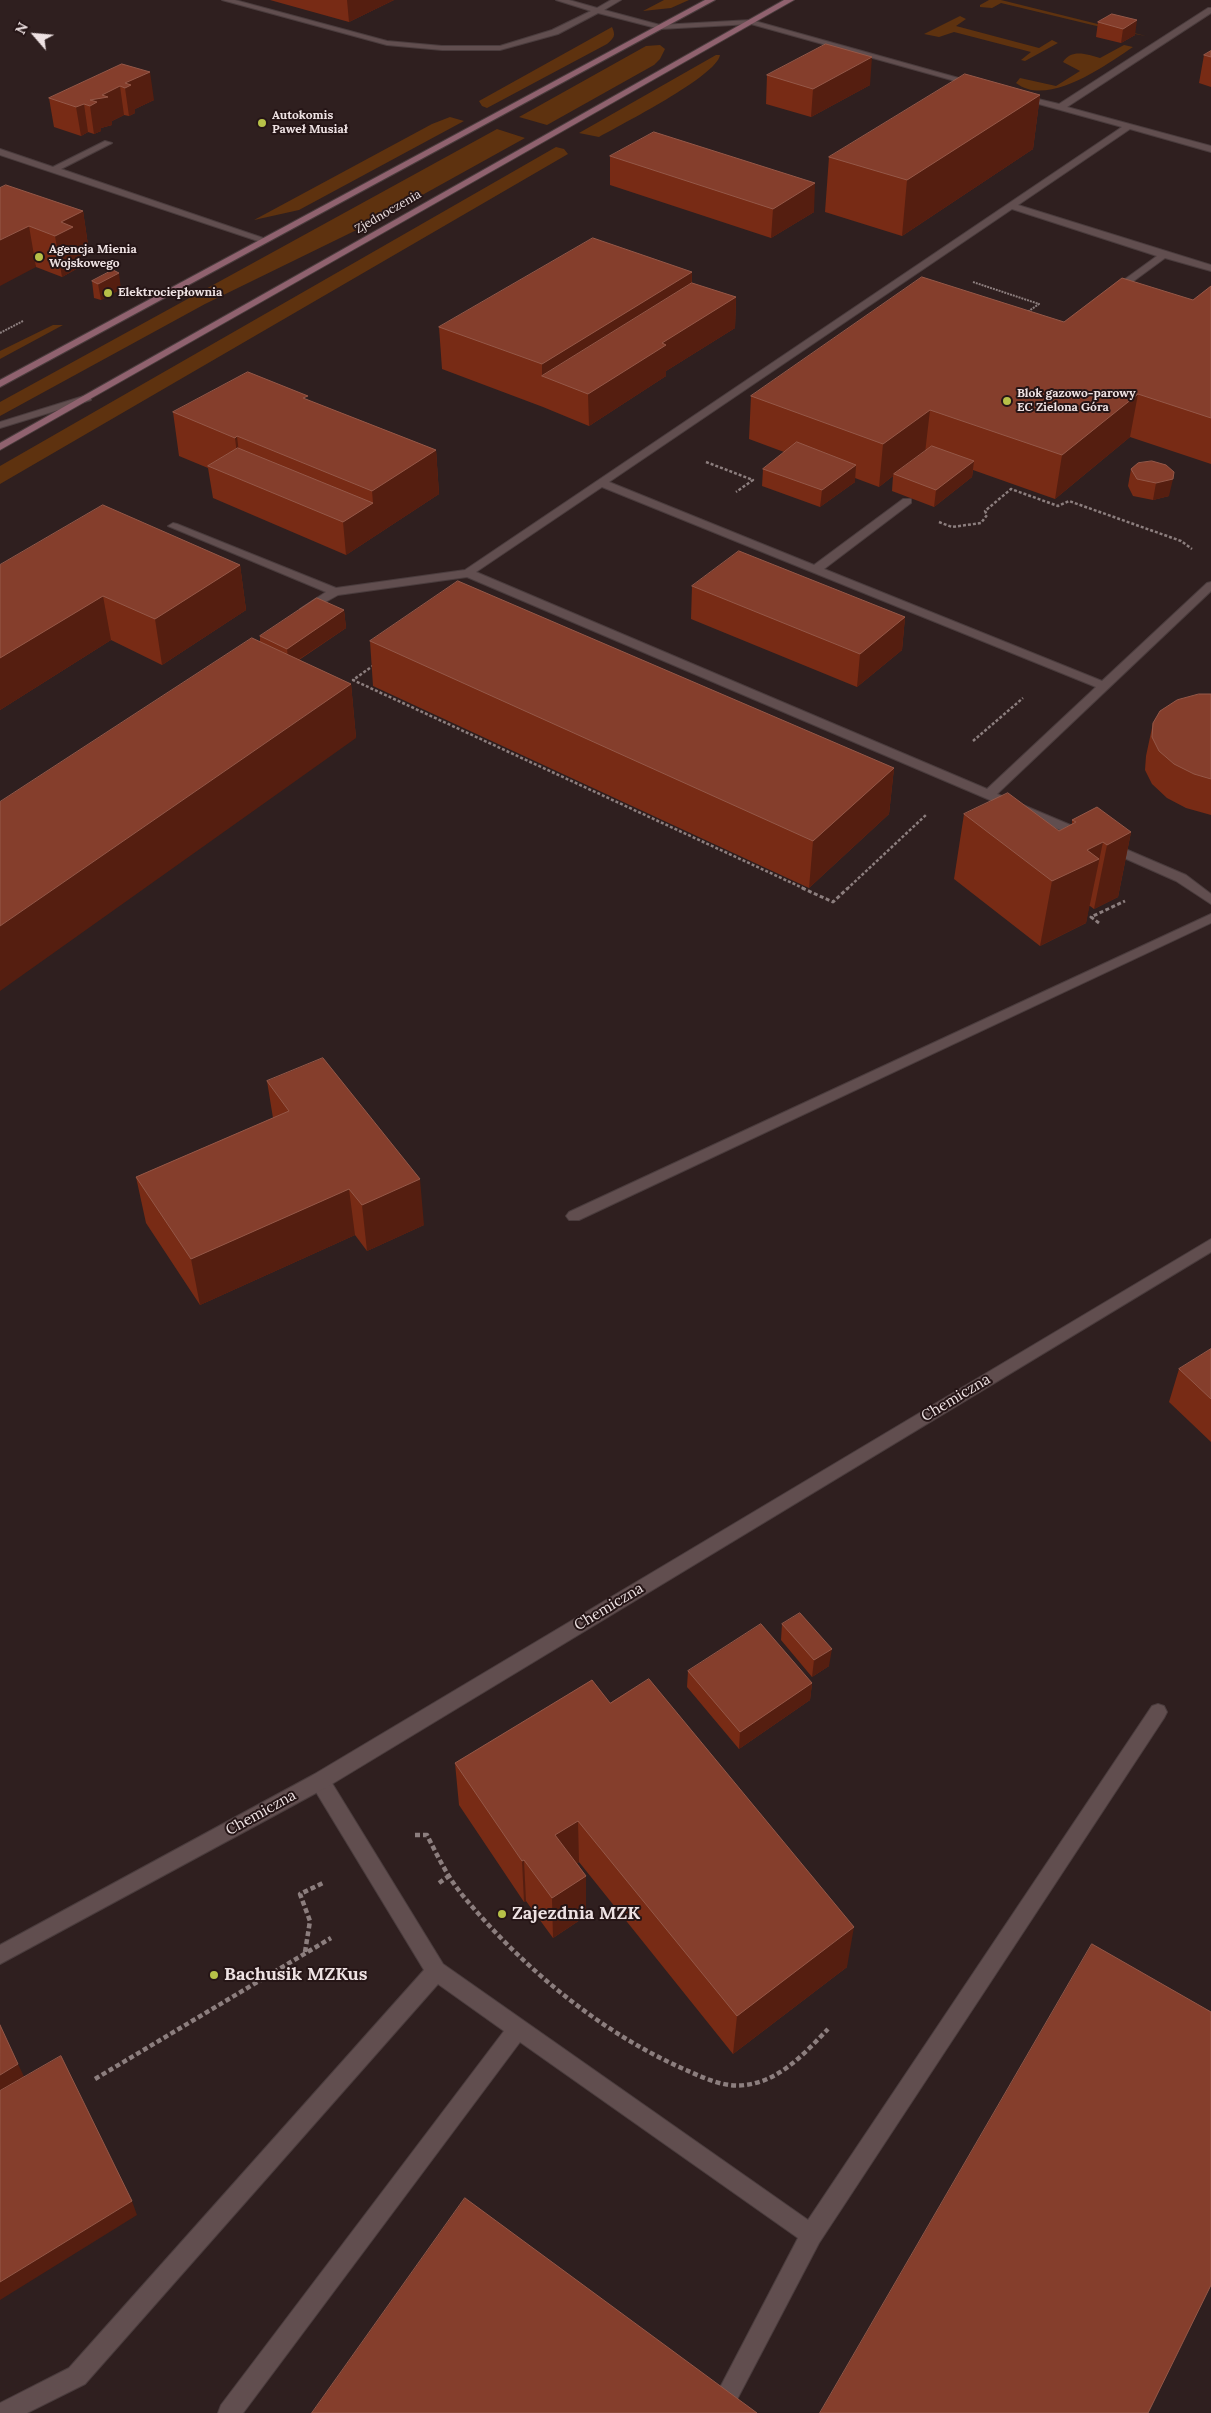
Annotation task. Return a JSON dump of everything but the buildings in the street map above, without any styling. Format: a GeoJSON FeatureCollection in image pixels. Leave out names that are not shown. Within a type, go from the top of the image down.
{"type":"FeatureCollection","features":[{"type":"Feature","properties":{"kind":"main road"},"geometry":{"type":"LineString","coordinates":[[0,384],[711,0]]}},
{"type":"Feature","properties":{"kind":"main road","name":"Zjednoczenia"},"geometry":{"type":"LineString","coordinates":[[0,447],[790,0]]}},
{"type":"Feature","properties":{"kind":"street"},"geometry":{"type":"LineString","coordinates":[[226,0],[387,43],[442,48],[500,48],[556,32],[617,0]]}},
{"type":"Feature","properties":{"kind":"street"},"geometry":{"type":"LineString","coordinates":[[560,0],[660,27],[751,22],[986,87]]}},
{"type":"Feature","properties":{"kind":"street"},"geometry":{"type":"LineString","coordinates":[[1061,108],[1211,10]]}},
{"type":"Feature","properties":{"kind":"street"},"geometry":{"type":"LineString","coordinates":[[1010,93],[1211,149]]}},
{"type":"Feature","properties":{"kind":"street"},"geometry":{"type":"LineString","coordinates":[[293,619],[335,592],[468,573],[906,281],[1011,206],[1129,126]]}},
{"type":"Feature","properties":{"kind":"street"},"geometry":{"type":"LineString","coordinates":[[53,170],[108,143]]}},
{"type":"Feature","properties":{"kind":"street"},"geometry":{"type":"LineString","coordinates":[[0,152],[264,240]]}},
{"type":"Feature","properties":{"kind":"street"},"geometry":{"type":"LineString","coordinates":[[1011,206],[1211,268]]}},
{"type":"Feature","properties":{"kind":"street"},"geometry":{"type":"LineString","coordinates":[[1102,300],[1164,255]]}},
{"type":"Feature","properties":{"kind":"street"},"geometry":{"type":"LineString","coordinates":[[0,425],[87,398]]}},
{"type":"Feature","properties":{"kind":"street"},"geometry":{"type":"LineString","coordinates":[[601,483],[1104,686]]}},
{"type":"Feature","properties":{"kind":"street"},"geometry":{"type":"LineString","coordinates":[[815,570],[907,501]]}},
{"type":"Feature","properties":{"kind":"street"},"geometry":{"type":"LineString","coordinates":[[173,526],[335,592]]}},
{"type":"Feature","properties":{"kind":"street"},"geometry":{"type":"LineString","coordinates":[[468,573],[1181,878],[1211,900]]}},
{"type":"Feature","properties":{"kind":"street"},"geometry":{"type":"LineString","coordinates":[[988,795],[1211,585]]}},
{"type":"Feature","properties":{"kind":"street"},"geometry":{"type":"LineString","coordinates":[[574,1216],[1211,918]]}},
{"type":"Feature","properties":{"kind":"street","name":"Chemiczna"},"geometry":{"type":"LineString","coordinates":[[0,1955],[320,1781],[1211,1245]]}},
{"type":"Feature","properties":{"kind":"street"},"geometry":{"type":"LineString","coordinates":[[724,2401],[811,2235],[1158,1712]]}},
{"type":"Feature","properties":{"kind":"street"},"geometry":{"type":"LineString","coordinates":[[320,1781],[436,1971],[811,2235]]}},
{"type":"Feature","properties":{"kind":"street"},"geometry":{"type":"LineString","coordinates":[[4,2413],[77,2376],[436,1971]]}},
{"type":"Feature","properties":{"kind":"street"},"geometry":{"type":"LineString","coordinates":[[230,2413],[518,2029]]}},
{"type":"Feature","properties":{"kind":"path"},"geometry":{"type":"LineString","coordinates":[[968,280],[1040,304],[1024,316]]}},
{"type":"Feature","properties":{"kind":"path"},"geometry":{"type":"LineString","coordinates":[[378,663],[353,680],[833,902],[929,812],[921,809]]}},
{"type":"Feature","properties":{"kind":"path"},"geometry":{"type":"LineString","coordinates":[[415,1835],[427,1835],[449,1876],[488,1924],[541,1974],[586,2011],[636,2046],[670,2066],[716,2081],[744,2086],[766,2080],[784,2069],[800,2058],[828,2029]]}},
{"type":"Feature","properties":{"kind":"path"},"geometry":{"type":"LineString","coordinates":[[439,1883],[449,1876]]}},
{"type":"Feature","properties":{"kind":"path"},"geometry":{"type":"LineString","coordinates":[[305,1953],[310,1921],[300,1894],[328,1881]]}},
{"type":"Feature","properties":{"kind":"path"},"geometry":{"type":"LineString","coordinates":[[95,2079],[331,1938]]}},
{"type":"Feature","properties":{"kind":"shaded area"},"geometry":{"type":"Polygon","coordinates":[[[664,0],[689,0],[671,8],[643,11],[664,0]]]}},
{"type":"Feature","properties":{"kind":"shaded area"},"geometry":{"type":"Polygon","coordinates":[[[989,0],[1001,0],[1146,36],[1001,3],[992,8],[980,7],[980,5],[989,0]]]}},
{"type":"Feature","properties":{"kind":"shaded area"},"geometry":{"type":"Polygon","coordinates":[[[960,16],[966,19],[956,26],[1039,48],[1052,40],[1058,43],[1025,61],[1021,60],[1031,52],[954,32],[939,37],[924,34],[960,16]]]}},
{"type":"Feature","properties":{"kind":"shaded area"},"geometry":{"type":"Polygon","coordinates":[[[612,27],[614,37],[607,44],[487,108],[482,106],[479,101],[612,27]]]}},
{"type":"Feature","properties":{"kind":"shaded area"},"geometry":{"type":"Polygon","coordinates":[[[660,45],[665,49],[660,59],[654,65],[547,125],[519,117],[646,46],[660,45]]]}},
{"type":"Feature","properties":{"kind":"shaded area"},"geometry":{"type":"Polygon","coordinates":[[[1124,45],[1133,47],[1093,73],[1060,87],[1044,90],[1029,89],[1016,83],[1020,78],[1056,86],[1080,71],[1063,62],[1071,55],[1085,54],[1100,58],[1124,45]]]}},
{"type":"Feature","properties":{"kind":"shaded area"},"geometry":{"type":"Polygon","coordinates":[[[716,55],[720,55],[715,64],[703,75],[646,111],[599,137],[579,133],[716,55]]]}},
{"type":"Feature","properties":{"kind":"shaded area"},"geometry":{"type":"Polygon","coordinates":[[[450,117],[464,121],[299,210],[254,220],[432,124],[450,117]]]}},
{"type":"Feature","properties":{"kind":"shaded area"},"geometry":{"type":"Polygon","coordinates":[[[497,129],[525,138],[379,219],[205,304],[0,416],[0,402],[497,129]]]}},
{"type":"Feature","properties":{"kind":"shaded area"},"geometry":{"type":"Polygon","coordinates":[[[556,147],[564,149],[568,154],[0,484],[0,466],[556,147]]]}},
{"type":"Feature","properties":{"kind":"shaded area"},"geometry":{"type":"Polygon","coordinates":[[[53,325],[63,325],[0,359],[0,351],[53,325]]]}},
{"type":"Feature","properties":{"kind":"place","name":"Autokomis Paweł Musiał"},"geometry":{"type":"Point","coordinates":[262,123]}},
{"type":"Feature","properties":{"kind":"place","name":"Agencja Mienia Wojskowego"},"geometry":{"type":"Point","coordinates":[39,257]}},
{"type":"Feature","properties":{"kind":"place","name":"Elektrociepłownia"},"geometry":{"type":"Point","coordinates":[108,293]}},
{"type":"Feature","properties":{"kind":"place","name":"Blok gazowo-parowy EC Zielona Góra"},"geometry":{"type":"Point","coordinates":[1007,401]}},
{"type":"Feature","properties":{"kind":"place","name":"Zajezdnia MZK"},"geometry":{"type":"Point","coordinates":[502,1914]}},
{"type":"Feature","properties":{"kind":"place","name":"Bachusik MZKus"},"geometry":{"type":"Point","coordinates":[214,1975]}}]}
